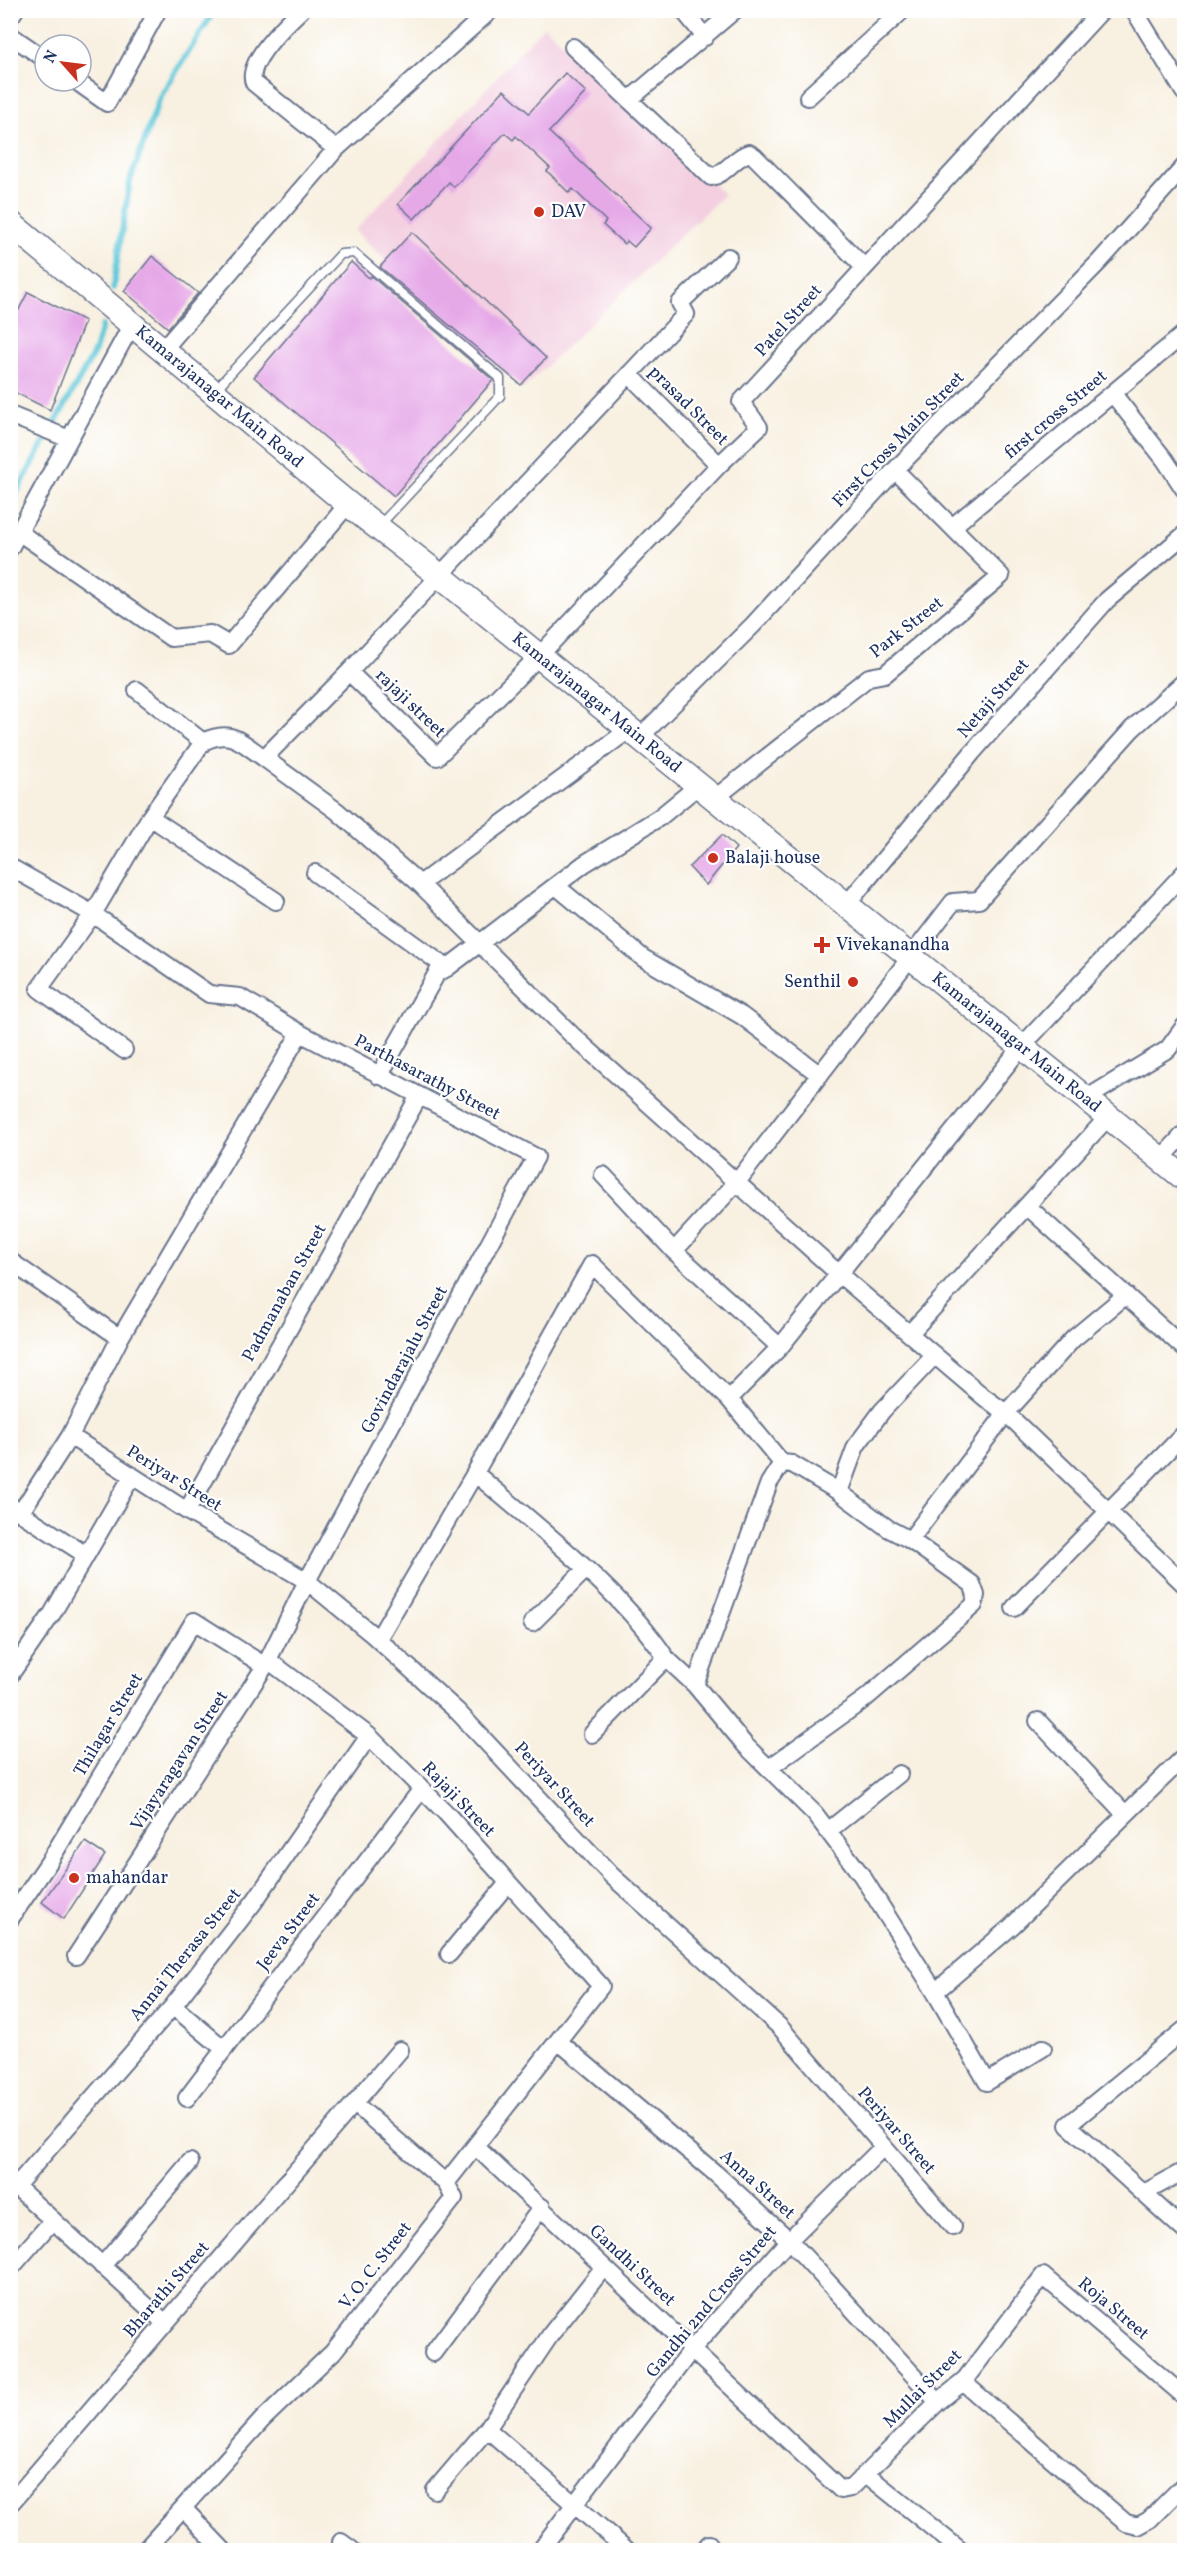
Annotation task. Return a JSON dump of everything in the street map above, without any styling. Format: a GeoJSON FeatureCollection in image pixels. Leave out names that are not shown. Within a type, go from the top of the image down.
{"type":"FeatureCollection","features":[{"type":"Feature","properties":{"kind":"main road","name":"Kamarajanagar Main Road"},"geometry":{"type":"LineString","coordinates":[[10,223],[131,326],[348,504],[1185,1178]]}},
{"type":"Feature","properties":{"kind":"street"},"geometry":{"type":"LineString","coordinates":[[10,17],[15,10]]}},
{"type":"Feature","properties":{"kind":"street"},"geometry":{"type":"LineString","coordinates":[[93,93],[107,103],[158,10]]}},
{"type":"Feature","properties":{"kind":"street"},"geometry":{"type":"LineString","coordinates":[[301,10],[262,53],[251,72],[251,77],[254,82],[336,149]]}},
{"type":"Feature","properties":{"kind":"street"},"geometry":{"type":"LineString","coordinates":[[162,351],[336,149],[491,10]]}},
{"type":"Feature","properties":{"kind":"street"},"geometry":{"type":"LineString","coordinates":[[683,10],[705,37]]}},
{"type":"Feature","properties":{"kind":"street"},"geometry":{"type":"LineString","coordinates":[[629,100],[735,10]]}},
{"type":"Feature","properties":{"kind":"street"},"geometry":{"type":"LineString","coordinates":[[808,97],[903,10]]}},
{"type":"Feature","properties":{"kind":"street","name":"Patel Street"},"geometry":{"type":"LineString","coordinates":[[539,656],[719,465],[759,427],[741,402],[1102,10]]}},
{"type":"Feature","properties":{"kind":"street"},"geometry":{"type":"LineString","coordinates":[[1134,10],[1185,92]]}},
{"type":"Feature","properties":{"kind":"street"},"geometry":{"type":"LineString","coordinates":[[10,35],[33,51]]}},
{"type":"Feature","properties":{"kind":"street"},"geometry":{"type":"LineString","coordinates":[[573,47],[711,177],[724,171],[744,154],[749,153],[754,156],[864,267]]}},
{"type":"Feature","properties":{"kind":"street","name":"First Cross Main Street"},"geometry":{"type":"LineString","coordinates":[[420,884],[635,733],[753,625],[895,470],[1099,262],[1185,167]]}},
{"type":"Feature","properties":{"kind":"street","name":"rajaji street"},"geometry":{"type":"LineString","coordinates":[[539,656],[437,757],[349,672],[686,314],[680,303],[728,257]]}},
{"type":"Feature","properties":{"kind":"street"},"geometry":{"type":"LineString","coordinates":[[10,549],[131,326]]}},
{"type":"Feature","properties":{"kind":"street","name":"first cross Street"},"geometry":{"type":"LineString","coordinates":[[952,527],[1185,334]]}},
{"type":"Feature","properties":{"kind":"street","name":"prasad Street"},"geometry":{"type":"LineString","coordinates":[[629,374],[719,465]]}},
{"type":"Feature","properties":{"kind":"street"},"geometry":{"type":"LineString","coordinates":[[1113,394],[1185,489]]}},
{"type":"Feature","properties":{"kind":"street"},"geometry":{"type":"LineString","coordinates":[[10,415],[69,439]]}},
{"type":"Feature","properties":{"kind":"street","name":"Park Street"},"geometry":{"type":"LineString","coordinates":[[707,791],[869,677],[885,674],[1001,576],[895,470]]}},
{"type":"Feature","properties":{"kind":"street"},"geometry":{"type":"LineString","coordinates":[[20,533],[171,638],[210,634],[229,645],[348,504]]}},
{"type":"Feature","properties":{"kind":"street","name":"Netaji Street"},"geometry":{"type":"LineString","coordinates":[[847,904],[972,753],[1107,600],[1185,535]]}},
{"type":"Feature","properties":{"kind":"street"},"geometry":{"type":"LineString","coordinates":[[264,758],[349,672]]}},
{"type":"Feature","properties":{"kind":"street"},"geometry":{"type":"LineString","coordinates":[[674,1251],[737,1182],[953,902],[979,900],[1132,729],[1185,682]]}},
{"type":"Feature","properties":{"kind":"street"},"geometry":{"type":"LineString","coordinates":[[137,690],[203,742]]}},
{"type":"Feature","properties":{"kind":"street"},"geometry":{"type":"LineString","coordinates":[[124,1050],[39,988],[93,914],[150,817],[203,742],[225,734],[236,738],[337,811],[420,884],[480,941],[564,1028],[839,1274],[911,1332],[985,1398],[1006,1413],[1110,1509],[1185,1584]]}},
{"type":"Feature","properties":{"kind":"street"},"geometry":{"type":"LineString","coordinates":[[379,1076],[437,973],[447,968],[584,864],[707,791]]}},
{"type":"Feature","properties":{"kind":"street"},"geometry":{"type":"LineString","coordinates":[[150,817],[276,901]]}},
{"type":"Feature","properties":{"kind":"street","name":"Parthasarathy Street"},"geometry":{"type":"LineString","coordinates":[[10,867],[93,914],[209,994],[240,997],[379,1076],[536,1157]]}},
{"type":"Feature","properties":{"kind":"street"},"geometry":{"type":"LineString","coordinates":[[315,873],[447,968]]}},
{"type":"Feature","properties":{"kind":"street"},"geometry":{"type":"LineString","coordinates":[[729,1399],[780,1347],[1022,1046],[1185,873]]}},
{"type":"Feature","properties":{"kind":"street"},"geometry":{"type":"LineString","coordinates":[[556,886],[643,958],[742,1016],[820,1075]]}},
{"type":"Feature","properties":{"kind":"street"},"geometry":{"type":"LineString","coordinates":[[1087,1098],[1168,1049],[1185,1027]]}},
{"type":"Feature","properties":{"kind":"street"},"geometry":{"type":"LineString","coordinates":[[86,1555],[16,1509],[70,1436],[120,1338],[300,1033]]}},
{"type":"Feature","properties":{"kind":"street","name":"Padmanaban Street"},"geometry":{"type":"LineString","coordinates":[[187,1511],[419,1096]]}},
{"type":"Feature","properties":{"kind":"street"},"geometry":{"type":"LineString","coordinates":[[911,1332],[1109,1116]]}},
{"type":"Feature","properties":{"kind":"street"},"geometry":{"type":"LineString","coordinates":[[1161,1159],[1185,1134]]}},
{"type":"Feature","properties":{"kind":"street","name":"Govindarajalu Street"},"geometry":{"type":"LineString","coordinates":[[307,1581],[536,1157]]}},
{"type":"Feature","properties":{"kind":"street"},"geometry":{"type":"LineString","coordinates":[[603,1175],[674,1251],[780,1347]]}},
{"type":"Feature","properties":{"kind":"street"},"geometry":{"type":"LineString","coordinates":[[1027,1206],[1185,1348]]}},
{"type":"Feature","properties":{"kind":"street"},"geometry":{"type":"LineString","coordinates":[[10,1261],[120,1338]]}},
{"type":"Feature","properties":{"kind":"street"},"geometry":{"type":"LineString","coordinates":[[378,1639],[476,1473],[592,1264],[729,1399],[782,1463],[792,1464],[839,1492],[888,1529],[910,1540],[972,1584],[976,1595],[974,1605],[866,1698],[768,1768]]}},
{"type":"Feature","properties":{"kind":"street"},"geometry":{"type":"LineString","coordinates":[[910,1540],[1006,1413],[1073,1339],[1126,1295]]}},
{"type":"Feature","properties":{"kind":"street"},"geometry":{"type":"LineString","coordinates":[[839,1492],[856,1446],[882,1412],[935,1355]]}},
{"type":"Feature","properties":{"kind":"street"},"geometry":{"type":"LineString","coordinates":[[1014,1608],[1185,1434]]}},
{"type":"Feature","properties":{"kind":"street","name":"Periyar Street"},"geometry":{"type":"LineString","coordinates":[[70,1436],[187,1511],[307,1581],[378,1639],[458,1712],[612,1876],[780,2027],[953,2227]]}},
{"type":"Feature","properties":{"kind":"street"},"geometry":{"type":"LineString","coordinates":[[695,1684],[769,1483],[782,1463]]}},
{"type":"Feature","properties":{"kind":"street"},"geometry":{"type":"LineString","coordinates":[[476,1473],[585,1570],[647,1630],[666,1658],[695,1684],[745,1745],[815,1814],[862,1876],[935,1992],[987,2082],[1043,2048]]}},
{"type":"Feature","properties":{"kind":"street"},"geometry":{"type":"LineString","coordinates":[[10,1675],[52,1614],[132,1476]]}},
{"type":"Feature","properties":{"kind":"street"},"geometry":{"type":"LineString","coordinates":[[532,1623],[585,1570]]}},
{"type":"Feature","properties":{"kind":"street","name":"Vijayaragavan Street"},"geometry":{"type":"LineString","coordinates":[[76,1956],[267,1663],[307,1581]]}},
{"type":"Feature","properties":{"kind":"street","name":"Thilagar Street"},"geometry":{"type":"LineString","coordinates":[[10,1919],[50,1863],[194,1621],[267,1663]]}},
{"type":"Feature","properties":{"kind":"street"},"geometry":{"type":"LineString","coordinates":[[592,1734],[666,1658]]}},
{"type":"Feature","properties":{"kind":"street","name":"Rajaji Street"},"geometry":{"type":"LineString","coordinates":[[267,1663],[369,1736],[446,1813],[601,1986],[558,2041]]}},
{"type":"Feature","properties":{"kind":"street"},"geometry":{"type":"LineString","coordinates":[[1038,1721],[1124,1813]]}},
{"type":"Feature","properties":{"kind":"street","name":"Annai Therasa Street"},"geometry":{"type":"LineString","coordinates":[[13,2184],[173,2006],[254,1902],[369,1736]]}},
{"type":"Feature","properties":{"kind":"street"},"geometry":{"type":"LineString","coordinates":[[935,1992],[1012,1926],[1124,1813],[1185,1757]]}},
{"type":"Feature","properties":{"kind":"street"},"geometry":{"type":"LineString","coordinates":[[828,1831],[899,1774]]}},
{"type":"Feature","properties":{"kind":"street","name":"Jeeva Street"},"geometry":{"type":"LineString","coordinates":[[188,2098],[421,1790]]}},
{"type":"Feature","properties":{"kind":"street"},"geometry":{"type":"LineString","coordinates":[[449,1954],[508,1883]]}},
{"type":"Feature","properties":{"kind":"street"},"geometry":{"type":"LineString","coordinates":[[173,2006],[224,2049]]}},
{"type":"Feature","properties":{"kind":"street"},"geometry":{"type":"LineString","coordinates":[[1185,2030],[1068,2125],[1185,2230]]}},
{"type":"Feature","properties":{"kind":"street"},"geometry":{"type":"LineString","coordinates":[[355,2104],[446,2183],[558,2041]]}},
{"type":"Feature","properties":{"kind":"street","name":"Anna Street"},"geometry":{"type":"LineString","coordinates":[[558,2041],[715,2173],[789,2240],[938,2402]]}},
{"type":"Feature","properties":{"kind":"street","name":"Bharathi Street"},"geometry":{"type":"LineString","coordinates":[[10,2504],[400,2050]]}},
{"type":"Feature","properties":{"kind":"street","name":"Gandhi Street"},"geometry":{"type":"LineString","coordinates":[[475,2146],[542,2206],[841,2490]]}},
{"type":"Feature","properties":{"kind":"street","name":"Gandhi 2nd Cross Street"},"geometry":{"type":"LineString","coordinates":[[540,2550],[693,2349],[789,2240],[884,2147]]}},
{"type":"Feature","properties":{"kind":"street"},"geometry":{"type":"LineString","coordinates":[[102,2266],[190,2163]]}},
{"type":"Feature","properties":{"kind":"street"},"geometry":{"type":"LineString","coordinates":[[1144,2193],[1185,2171]]}},
{"type":"Feature","properties":{"kind":"street","name":"V. O. C. Street"},"geometry":{"type":"LineString","coordinates":[[145,2550],[262,2421],[333,2352],[454,2198],[446,2183]]}},
{"type":"Feature","properties":{"kind":"street"},"geometry":{"type":"LineString","coordinates":[[13,2184],[164,2322]]}},
{"type":"Feature","properties":{"kind":"street"},"geometry":{"type":"LineString","coordinates":[[433,2353],[542,2206]]}},
{"type":"Feature","properties":{"kind":"street"},"geometry":{"type":"LineString","coordinates":[[10,2269],[53,2220]]}},
{"type":"Feature","properties":{"kind":"street"},"geometry":{"type":"LineString","coordinates":[[435,2490],[487,2429],[551,2334],[604,2267]]}},
{"type":"Feature","properties":{"kind":"street","name":"Mullai Street"},"geometry":{"type":"LineString","coordinates":[[841,2490],[851,2488],[938,2402],[963,2382],[1043,2276]]}},
{"type":"Feature","properties":{"kind":"street","name":"Roja Street"},"geometry":{"type":"LineString","coordinates":[[1043,2276],[1185,2396]]}},
{"type":"Feature","properties":{"kind":"street"},"geometry":{"type":"LineString","coordinates":[[963,2382],[1126,2523],[1138,2526],[1149,2520],[1185,2485]]}},
{"type":"Feature","properties":{"kind":"street"},"geometry":{"type":"LineString","coordinates":[[487,2429],[627,2550]]}},
{"type":"Feature","properties":{"kind":"street"},"geometry":{"type":"LineString","coordinates":[[866,2474],[960,2550]]}},
{"type":"Feature","properties":{"kind":"street"},"geometry":{"type":"LineString","coordinates":[[183,2508],[223,2550]]}},
{"type":"Feature","properties":{"kind":"lane"},"geometry":{"type":"LineString","coordinates":[[212,393],[341,254],[354,253],[500,378],[502,386],[501,396],[378,527]]}},
{"type":"Feature","properties":{"kind":"shaded area","name":"DAV"},"geometry":{"type":"Polygon","coordinates":[[[544,26],[724,194],[523,389],[355,231],[544,26]]]}},
{"type":"Feature","properties":{"kind":"building"},"geometry":{"type":"Polygon","coordinates":[[[565,73],[586,92],[549,132],[651,228],[634,247],[627,241],[624,244],[603,225],[606,221],[573,189],[569,193],[547,171],[550,168],[516,136],[513,140],[505,133],[454,187],[449,182],[414,219],[398,204],[504,90],[529,113],[565,73]]]}},
{"type":"Feature","properties":{"kind":"building"},"geometry":{"type":"Polygon","coordinates":[[[412,232],[546,358],[521,385],[380,267],[412,232]]]}},
{"type":"Feature","properties":{"kind":"building"},"geometry":{"type":"Polygon","coordinates":[[[152,256],[198,293],[168,328],[124,291],[152,256]]]}},
{"type":"Feature","properties":{"kind":"building"},"geometry":{"type":"Polygon","coordinates":[[[351,262],[369,278],[371,276],[493,380],[394,496],[254,377],[351,262]]]}},
{"type":"Feature","properties":{"kind":"building"},"geometry":{"type":"Polygon","coordinates":[[[28,292],[85,321],[50,410],[10,390],[10,327],[28,292]]]}},
{"type":"Feature","properties":{"kind":"building","name":"Balaji house"},"geometry":{"type":"Polygon","coordinates":[[[722,835],[736,848],[706,885],[689,867],[722,835]]]}},
{"type":"Feature","properties":{"kind":"building","name":"mahandar"},"geometry":{"type":"Polygon","coordinates":[[[85,1842],[105,1855],[64,1919],[42,1902],[85,1842]]]}},
{"type":"Feature","properties":{"kind":"waterway"},"geometry":{"type":"LineString","coordinates":[[113,288],[130,181],[160,97],[215,10]]}},
{"type":"Feature","properties":{"kind":"waterway"},"geometry":{"type":"LineString","coordinates":[[10,504],[95,351],[102,326]]}},
{"type":"Feature","properties":{"kind":"place","name":"DAV"},"geometry":{"type":"Point","coordinates":[539,212]}},
{"type":"Feature","properties":{"kind":"place","name":"Balaji house"},"geometry":{"type":"Point","coordinates":[713,858]}},
{"type":"Feature","properties":{"kind":"place","name":"Vivekanandha"},"geometry":{"type":"Point","coordinates":[822,945]}},
{"type":"Feature","properties":{"kind":"place","name":"Senthil"},"geometry":{"type":"Point","coordinates":[853,982]}},
{"type":"Feature","properties":{"kind":"place","name":"mahandar"},"geometry":{"type":"Point","coordinates":[74,1878]}}]}
